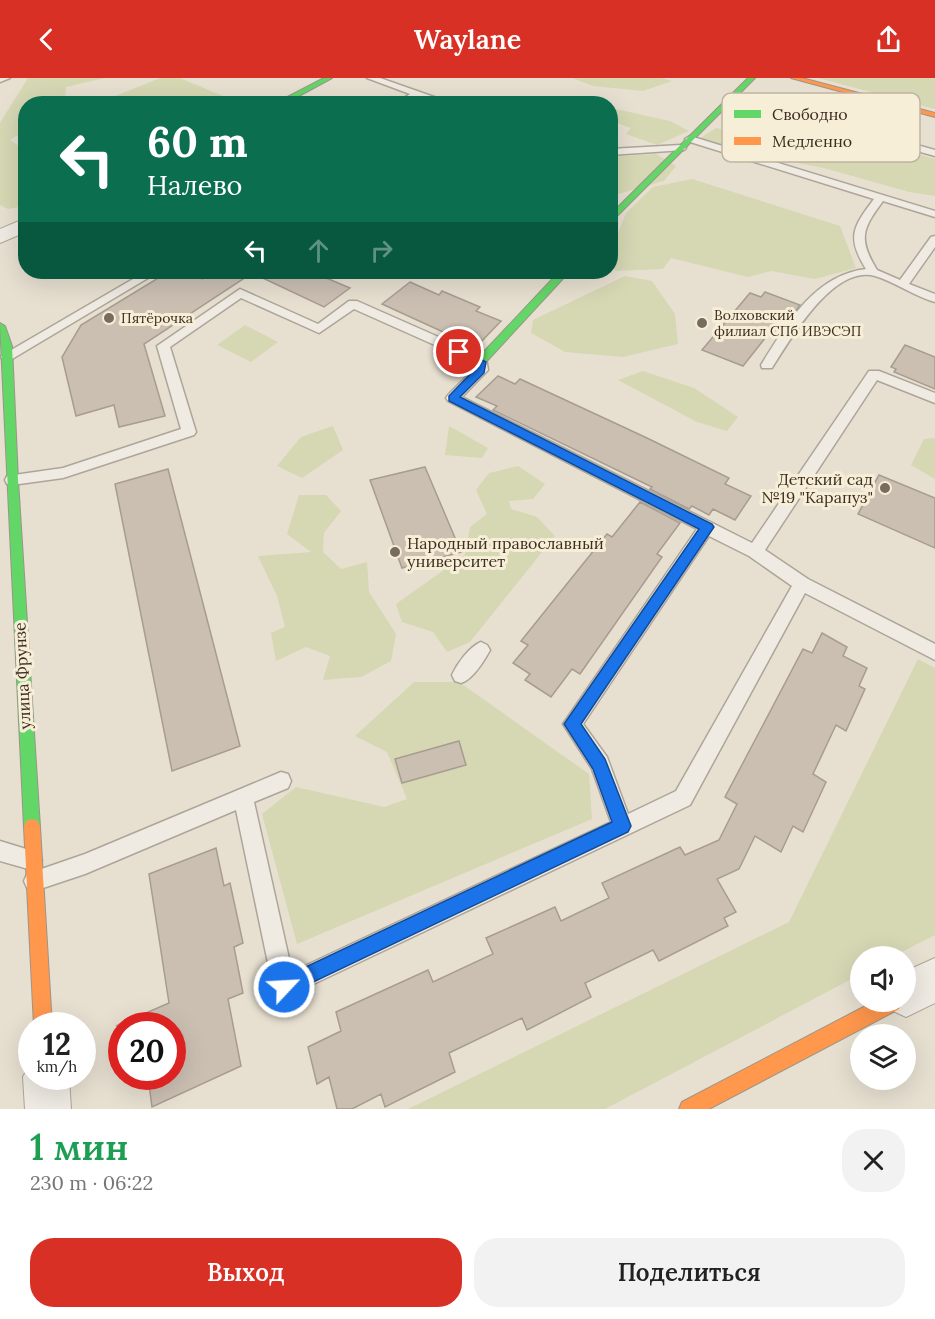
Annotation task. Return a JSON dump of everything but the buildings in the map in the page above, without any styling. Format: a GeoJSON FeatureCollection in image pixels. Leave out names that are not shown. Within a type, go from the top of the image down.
{"type":"FeatureCollection","features":[{"type":"Feature","properties":{"kind":"street"},"geometry":{"type":"LineString","coordinates":[[293,96],[329,78]]}},
{"type":"Feature","properties":{"kind":"street"},"geometry":{"type":"LineString","coordinates":[[737,93],[752,78]]}},
{"type":"Feature","properties":{"kind":"street"},"geometry":{"type":"LineString","coordinates":[[794,78],[851,93]]}},
{"type":"Feature","properties":{"kind":"street"},"geometry":{"type":"LineString","coordinates":[[618,212],[722,108]]}},
{"type":"Feature","properties":{"kind":"street"},"geometry":{"type":"LineString","coordinates":[[920,111],[935,115]]}},
{"type":"Feature","properties":{"kind":"street"},"geometry":{"type":"LineString","coordinates":[[0,237],[18,228]]}},
{"type":"Feature","properties":{"kind":"street"},"geometry":{"type":"LineString","coordinates":[[481,362],[558,279]]}},
{"type":"Feature","properties":{"kind":"street","name":"улица Фрунзе"},"geometry":{"type":"LineString","coordinates":[[0,326],[7,345],[12,480],[41,1012]]}},
{"type":"Feature","properties":{"kind":"street"},"geometry":{"type":"LineString","coordinates":[[916,989],[935,979]]}},
{"type":"Feature","properties":{"kind":"street"},"geometry":{"type":"LineString","coordinates":[[689,1109],[873,1012]]}},
{"type":"Feature","properties":{"kind":"street"},"geometry":{"type":"LineString","coordinates":[[47,1090],[48,1109]]}},
{"type":"Feature","properties":{"kind":"lane"},"geometry":{"type":"LineString","coordinates":[[0,79],[6,78]]}},
{"type":"Feature","properties":{"kind":"lane"},"geometry":{"type":"LineString","coordinates":[[371,78],[427,96]]}},
{"type":"Feature","properties":{"kind":"lane"},"geometry":{"type":"LineString","coordinates":[[413,96],[418,93]]}},
{"type":"Feature","properties":{"kind":"lane"},"geometry":{"type":"LineString","coordinates":[[618,151],[686,144],[722,154]]}},
{"type":"Feature","properties":{"kind":"lane"},"geometry":{"type":"LineString","coordinates":[[920,149],[935,153]]}},
{"type":"Feature","properties":{"kind":"lane"},"geometry":{"type":"LineString","coordinates":[[752,162],[935,214]]}},
{"type":"Feature","properties":{"kind":"lane"},"geometry":{"type":"LineString","coordinates":[[881,197],[860,225],[858,249],[873,272],[935,298]]}},
{"type":"Feature","properties":{"kind":"lane"},"geometry":{"type":"LineString","coordinates":[[902,285],[935,238]]}},
{"type":"Feature","properties":{"kind":"lane"},"geometry":{"type":"LineString","coordinates":[[767,364],[821,292],[840,279],[873,272]]}},
{"type":"Feature","properties":{"kind":"lane"},"geometry":{"type":"LineString","coordinates":[[7,356],[140,279]]}},
{"type":"Feature","properties":{"kind":"lane"},"geometry":{"type":"LineString","coordinates":[[12,480],[63,473],[189,432],[163,346],[235,290],[319,329],[353,304],[481,362],[481,370],[453,398],[755,552],[802,584],[935,652]]}},
{"type":"Feature","properties":{"kind":"lane"},"geometry":{"type":"LineString","coordinates":[[755,552],[874,374],[935,398]]}},
{"type":"Feature","properties":{"kind":"lane"},"geometry":{"type":"LineString","coordinates":[[622,826],[600,764],[572,724],[707,527]]}},
{"type":"Feature","properties":{"kind":"lane"},"geometry":{"type":"LineString","coordinates":[[243,796],[284,987],[683,798],[802,584]]}},
{"type":"Feature","properties":{"kind":"lane"},"geometry":{"type":"LineString","coordinates":[[461,675],[481,650]]}},
{"type":"Feature","properties":{"kind":"lane"},"geometry":{"type":"LineString","coordinates":[[33,881],[85,864],[281,781]]}},
{"type":"Feature","properties":{"kind":"lane"},"geometry":{"type":"LineString","coordinates":[[0,851],[32,860]]}},
{"type":"Feature","properties":{"kind":"green space"},"geometry":{"type":"Polygon","coordinates":[[[28,78],[105,78],[66,87],[65,96],[18,96],[18,135],[10,140],[18,145],[18,207],[8,209],[0,205],[0,123],[28,78]]]}},
{"type":"Feature","properties":{"kind":"green space"},"geometry":{"type":"Polygon","coordinates":[[[160,78],[180,78],[223,96],[115,96],[160,78]]]}},
{"type":"Feature","properties":{"kind":"green space"},"geometry":{"type":"Polygon","coordinates":[[[572,78],[662,78],[672,81],[643,91],[593,86],[572,78]]]}},
{"type":"Feature","properties":{"kind":"green space"},"geometry":{"type":"Polygon","coordinates":[[[818,78],[935,78],[935,109],[920,105],[920,93],[875,93],[818,78]]]}},
{"type":"Feature","properties":{"kind":"green space"},"geometry":{"type":"Polygon","coordinates":[[[618,110],[670,121],[689,131],[657,145],[626,134],[631,128],[618,123],[618,110]]]}},
{"type":"Feature","properties":{"kind":"green space"},"geometry":{"type":"Polygon","coordinates":[[[716,128],[722,129],[722,145],[699,139],[716,128]]]}},
{"type":"Feature","properties":{"kind":"green space"},"geometry":{"type":"Polygon","coordinates":[[[656,154],[676,166],[664,181],[618,194],[618,156],[656,154]]]}},
{"type":"Feature","properties":{"kind":"green space"},"geometry":{"type":"Polygon","coordinates":[[[920,155],[935,159],[935,196],[909,192],[824,168],[792,162],[920,162],[920,155]]]}},
{"type":"Feature","properties":{"kind":"green space"},"geometry":{"type":"Polygon","coordinates":[[[692,179],[840,226],[856,268],[815,279],[771,271],[748,277],[671,258],[663,269],[618,271],[618,233],[626,213],[653,187],[692,179]]]}},
{"type":"Feature","properties":{"kind":"green space"},"geometry":{"type":"Polygon","coordinates":[[[625,276],[652,281],[675,314],[678,344],[623,357],[565,352],[531,333],[533,320],[625,276]]]}},
{"type":"Feature","properties":{"kind":"green space"},"geometry":{"type":"Polygon","coordinates":[[[245,325],[278,342],[251,362],[217,345],[245,325]]]}},
{"type":"Feature","properties":{"kind":"green space"},"geometry":{"type":"Polygon","coordinates":[[[643,371],[694,388],[738,417],[727,431],[697,422],[618,380],[643,371]]]}},
{"type":"Feature","properties":{"kind":"green space"},"geometry":{"type":"Polygon","coordinates":[[[333,426],[343,450],[302,478],[277,466],[301,437],[333,426]]]}},
{"type":"Feature","properties":{"kind":"green space"},"geometry":{"type":"Polygon","coordinates":[[[449,426],[488,448],[482,458],[445,455],[449,426]]]}},
{"type":"Feature","properties":{"kind":"green space"},"geometry":{"type":"Polygon","coordinates":[[[935,438],[935,479],[911,465],[924,439],[935,438]]]}},
{"type":"Feature","properties":{"kind":"green space"},"geometry":{"type":"Polygon","coordinates":[[[518,466],[545,484],[533,499],[509,501],[511,509],[537,517],[555,536],[470,642],[447,652],[433,632],[402,622],[396,604],[465,555],[470,527],[487,514],[476,490],[489,473],[518,466]]]}},
{"type":"Feature","properties":{"kind":"green space"},"geometry":{"type":"Polygon","coordinates":[[[299,495],[326,495],[341,511],[324,533],[323,552],[341,569],[367,562],[369,592],[396,634],[391,661],[361,677],[323,680],[330,656],[306,647],[276,661],[271,633],[285,627],[277,596],[258,556],[311,552],[287,534],[299,495]]]}},
{"type":"Feature","properties":{"kind":"green space"},"geometry":{"type":"Polygon","coordinates":[[[918,659],[935,668],[935,935],[914,946],[850,946],[850,980],[605,1109],[408,1109],[789,922],[918,659]]]}},
{"type":"Feature","properties":{"kind":"green space"},"geometry":{"type":"Polygon","coordinates":[[[414,682],[459,682],[589,774],[592,819],[297,944],[262,814],[296,787],[384,807],[407,799],[387,752],[355,736],[414,682]]]}},
{"type":"Feature","properties":{"kind":"traffic: fast"},"geometry":{"type":"LineString","coordinates":[[293,96],[329,78]]}},
{"type":"Feature","properties":{"kind":"traffic: fast"},"geometry":{"type":"LineString","coordinates":[[737,93],[752,78]]}},
{"type":"Feature","properties":{"kind":"traffic: fast"},"geometry":{"type":"LineString","coordinates":[[618,212],[722,108]]}},
{"type":"Feature","properties":{"kind":"traffic: fast"},"geometry":{"type":"LineString","coordinates":[[481,361],[557,279]]}},
{"type":"Feature","properties":{"kind":"traffic: fast"},"geometry":{"type":"LineString","coordinates":[[0,326],[7,346],[12,480],[32,827]]}},
{"type":"Feature","properties":{"kind":"traffic: slow"},"geometry":{"type":"LineString","coordinates":[[794,78],[851,93]]}},
{"type":"Feature","properties":{"kind":"traffic: slow"},"geometry":{"type":"LineString","coordinates":[[920,111],[935,115]]}},
{"type":"Feature","properties":{"kind":"traffic: slow"},"geometry":{"type":"LineString","coordinates":[[32,827],[42,1012]]}},
{"type":"Feature","properties":{"kind":"traffic: slow"},"geometry":{"type":"LineString","coordinates":[[689,1109],[873,1012]]}},
{"type":"Feature","properties":{"kind":"place","name":"Пятёрочка"},"geometry":{"type":"Point","coordinates":[109,318]}},
{"type":"Feature","properties":{"kind":"place","name":"Волховский филиал СПб ИВЭСЭП"},"geometry":{"type":"Point","coordinates":[702,323]}},
{"type":"Feature","properties":{"kind":"place","name":"Детский сад №19 \"Карапуз\""},"geometry":{"type":"Point","coordinates":[885,488]}},
{"type":"Feature","properties":{"kind":"place","name":"Народный православный университет"},"geometry":{"type":"Point","coordinates":[395,552]}},
{"type":"Feature","properties":{"kind":"route"},"geometry":{"type":"LineString","coordinates":[[284,987],[622,826],[600,764],[572,724],[707,527],[453,398],[481,370],[481,362],[459,352]]}}]}
